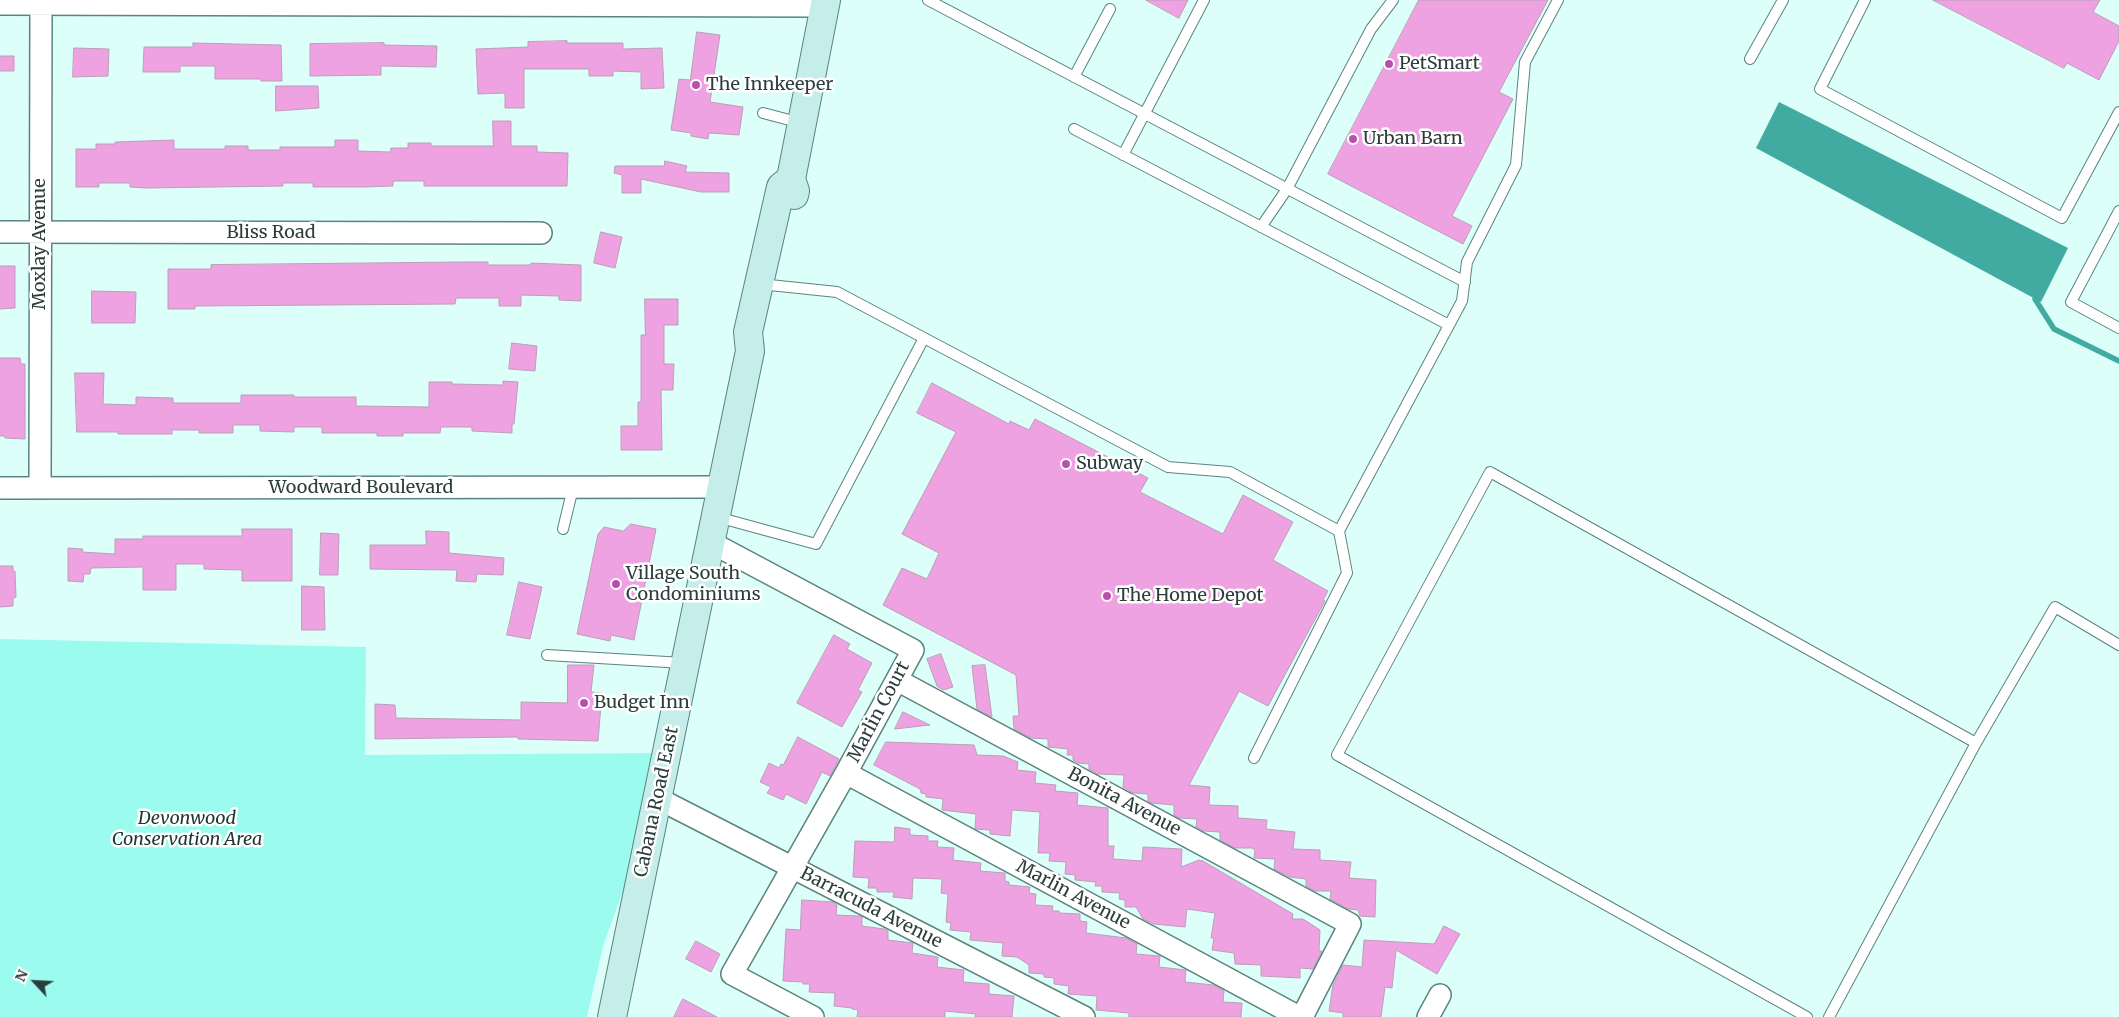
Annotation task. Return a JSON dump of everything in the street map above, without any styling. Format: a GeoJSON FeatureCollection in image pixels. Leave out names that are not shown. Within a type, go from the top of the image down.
{"type":"FeatureCollection","features":[{"type":"Feature","properties":{"kind":"main road","name":"Cabana Road East"},"geometry":{"type":"LineString","coordinates":[[612,1017],[750,351],[763,334],[766,285],[795,190],[791,179],[828,6]]}},
{"type":"Feature","properties":{"kind":"street"},"geometry":{"type":"LineString","coordinates":[[0,4],[40,2],[739,12],[828,6]]}},
{"type":"Feature","properties":{"kind":"street","name":"Moxlay Avenue"},"geometry":{"type":"LineString","coordinates":[[40,2],[40,488]]}},
{"type":"Feature","properties":{"kind":"street","name":"Bliss Road"},"geometry":{"type":"LineString","coordinates":[[0,232],[541,233]]}},
{"type":"Feature","properties":{"kind":"street","name":"Woodward Boulevard"},"geometry":{"type":"LineString","coordinates":[[0,488],[722,487]]}},
{"type":"Feature","properties":{"kind":"street","name":"Marlin Court"},"geometry":{"type":"LineString","coordinates":[[713,529],[912,650],[846,773],[732,974],[813,1017]]}},
{"type":"Feature","properties":{"kind":"street","name":"Bonita Avenue"},"geometry":{"type":"LineString","coordinates":[[897,680],[1350,924],[1301,1017]]}},
{"type":"Feature","properties":{"kind":"street","name":"Marlin Avenue"},"geometry":{"type":"LineString","coordinates":[[846,773],[1301,1017]]}},
{"type":"Feature","properties":{"kind":"street","name":"Barracuda Avenue"},"geometry":{"type":"LineString","coordinates":[[657,798],[1084,1017]]}},
{"type":"Feature","properties":{"kind":"street"},"geometry":{"type":"LineString","coordinates":[[1428,1017],[1440,994]]}},
{"type":"Feature","properties":{"kind":"lane"},"geometry":{"type":"LineString","coordinates":[[928,0],[1464,282]]}},
{"type":"Feature","properties":{"kind":"lane"},"geometry":{"type":"LineString","coordinates":[[1123,155],[1204,0]]}},
{"type":"Feature","properties":{"kind":"lane"},"geometry":{"type":"LineString","coordinates":[[1261,227],[1287,189],[1371,29],[1393,0]]}},
{"type":"Feature","properties":{"kind":"lane"},"geometry":{"type":"LineString","coordinates":[[1254,758],[1347,573],[1340,531],[1462,301],[1467,262],[1516,165],[1525,62],[1558,0]]}},
{"type":"Feature","properties":{"kind":"lane"},"geometry":{"type":"LineString","coordinates":[[1750,59],[1782,0]]}},
{"type":"Feature","properties":{"kind":"lane"},"geometry":{"type":"LineString","coordinates":[[1865,0],[1820,89],[2062,218],[2119,112]]}},
{"type":"Feature","properties":{"kind":"lane"},"geometry":{"type":"LineString","coordinates":[[1074,77],[1110,9]]}},
{"type":"Feature","properties":{"kind":"lane"},"geometry":{"type":"LineString","coordinates":[[763,112],[802,123]]}},
{"type":"Feature","properties":{"kind":"lane"},"geometry":{"type":"LineString","coordinates":[[1074,128],[1449,325]]}},
{"type":"Feature","properties":{"kind":"lane"},"geometry":{"type":"LineString","coordinates":[[2119,211],[2071,302],[2119,328]]}},
{"type":"Feature","properties":{"kind":"lane"},"geometry":{"type":"LineString","coordinates":[[766,285],[837,292],[1168,467],[1230,472],[1340,531]]}},
{"type":"Feature","properties":{"kind":"lane"},"geometry":{"type":"LineString","coordinates":[[713,529],[816,544],[924,338]]}},
{"type":"Feature","properties":{"kind":"lane"},"geometry":{"type":"LineString","coordinates":[[1807,1017],[1337,755],[1490,472],[1976,743]]}},
{"type":"Feature","properties":{"kind":"lane"},"geometry":{"type":"LineString","coordinates":[[563,529],[573,488]]}},
{"type":"Feature","properties":{"kind":"lane"},"geometry":{"type":"LineString","coordinates":[[1828,1017],[1976,743],[2055,607],[2117,640]]}},
{"type":"Feature","properties":{"kind":"lane"},"geometry":{"type":"LineString","coordinates":[[547,655],[685,663]]}},
{"type":"Feature","properties":{"kind":"green space","name":"Devonwood Conservation Area"},"geometry":{"type":"Polygon","coordinates":[[[0,639],[366,647],[365,755],[659,753],[637,852],[603,946],[587,1017],[0,1017],[0,639]]]}},
{"type":"Feature","properties":{"kind":"shaded area"},"geometry":{"type":"Polygon","coordinates":[[[1779,102],[2068,248],[2041,302],[1756,148],[1779,102]]]}},
{"type":"Feature","properties":{"kind":"building"},"geometry":{"type":"Polygon","coordinates":[[[1146,0],[1188,0],[1179,18],[1146,0]]]}},
{"type":"Feature","properties":{"kind":"building"},"geometry":{"type":"Polygon","coordinates":[[[1419,0],[1548,0],[1499,92],[1513,99],[1452,216],[1472,226],[1463,244],[1328,174],[1419,0]]]}},
{"type":"Feature","properties":{"kind":"building"},"geometry":{"type":"Polygon","coordinates":[[[1933,0],[2100,0],[2093,12],[2119,26],[2119,41],[2099,80],[2067,63],[2064,68],[1933,0]]]}},
{"type":"Feature","properties":{"kind":"building","name":"The Innkeeper"},"geometry":{"type":"Polygon","coordinates":[[[697,32],[720,35],[710,102],[743,107],[739,135],[709,133],[708,139],[691,136],[691,133],[671,130],[679,79],[690,80],[697,32]]]}},
{"type":"Feature","properties":{"kind":"building"},"geometry":{"type":"Polygon","coordinates":[[[567,41],[567,43],[623,43],[623,49],[662,48],[664,88],[641,89],[641,72],[613,71],[613,76],[589,76],[589,69],[524,69],[524,108],[505,108],[505,93],[478,94],[476,49],[528,47],[528,42],[567,41]]]}},
{"type":"Feature","properties":{"kind":"building"},"geometry":{"type":"Polygon","coordinates":[[[193,43],[281,45],[282,81],[215,79],[215,66],[180,66],[180,72],[143,72],[144,47],[193,47],[193,43]]]}},
{"type":"Feature","properties":{"kind":"building"},"geometry":{"type":"Polygon","coordinates":[[[384,43],[384,45],[437,46],[436,67],[381,66],[381,75],[310,76],[310,44],[384,43]]]}},
{"type":"Feature","properties":{"kind":"building"},"geometry":{"type":"Polygon","coordinates":[[[74,48],[109,49],[108,76],[73,77],[74,48]]]}},
{"type":"Feature","properties":{"kind":"building"},"geometry":{"type":"Polygon","coordinates":[[[0,56],[14,56],[14,71],[0,71],[0,56]]]}},
{"type":"Feature","properties":{"kind":"building"},"geometry":{"type":"Polygon","coordinates":[[[276,86],[318,86],[319,108],[276,111],[276,86]]]}},
{"type":"Feature","properties":{"kind":"building"},"geometry":{"type":"Polygon","coordinates":[[[493,121],[511,121],[511,146],[537,146],[537,152],[568,153],[567,186],[424,186],[424,181],[393,181],[393,186],[365,187],[313,187],[313,183],[283,183],[283,186],[147,188],[130,187],[130,183],[99,183],[99,187],[76,187],[76,149],[96,149],[96,144],[174,140],[174,149],[225,149],[225,146],[248,146],[248,150],[280,150],[280,147],[335,147],[335,140],[358,140],[358,151],[390,152],[391,148],[408,148],[408,143],[431,143],[431,146],[493,146],[493,121]]]}},
{"type":"Feature","properties":{"kind":"building"},"geometry":{"type":"Polygon","coordinates":[[[665,161],[687,166],[685,172],[729,173],[729,192],[701,192],[641,179],[641,193],[622,193],[622,175],[614,173],[615,166],[664,166],[665,161]]]}},
{"type":"Feature","properties":{"kind":"building"},"geometry":{"type":"Polygon","coordinates":[[[601,232],[622,237],[615,268],[594,263],[601,232]]]}},
{"type":"Feature","properties":{"kind":"building"},"geometry":{"type":"Polygon","coordinates":[[[488,262],[488,265],[531,265],[531,263],[581,265],[581,301],[559,300],[559,296],[521,295],[521,306],[499,306],[499,298],[456,298],[455,304],[195,306],[195,309],[168,309],[168,269],[211,269],[211,265],[488,262]]]}},
{"type":"Feature","properties":{"kind":"building"},"geometry":{"type":"Polygon","coordinates":[[[0,266],[15,266],[15,308],[0,309],[0,266]]]}},
{"type":"Feature","properties":{"kind":"building"},"geometry":{"type":"Polygon","coordinates":[[[92,291],[136,292],[135,323],[92,323],[92,291]]]}},
{"type":"Feature","properties":{"kind":"building"},"geometry":{"type":"Polygon","coordinates":[[[645,299],[678,299],[678,325],[664,325],[664,364],[674,364],[673,390],[661,390],[662,450],[621,450],[621,426],[638,426],[638,402],[641,402],[641,335],[645,335],[645,299]]]}},
{"type":"Feature","properties":{"kind":"building"},"geometry":{"type":"Polygon","coordinates":[[[512,343],[537,346],[535,371],[509,369],[512,343]]]}},
{"type":"Feature","properties":{"kind":"building"},"geometry":{"type":"Polygon","coordinates":[[[0,358],[20,358],[21,364],[25,364],[25,439],[0,436],[0,358]]]}},
{"type":"Feature","properties":{"kind":"building"},"geometry":{"type":"Polygon","coordinates":[[[75,373],[104,373],[103,404],[136,405],[136,397],[173,398],[173,403],[241,403],[241,395],[294,395],[294,397],[356,397],[356,406],[429,407],[429,382],[503,385],[503,381],[518,382],[512,433],[472,431],[472,427],[441,427],[440,433],[403,433],[403,436],[377,436],[377,433],[322,433],[322,427],[294,427],[294,432],[260,431],[260,425],[233,425],[233,433],[199,433],[199,430],[172,430],[172,434],[118,434],[118,432],[77,432],[75,373]]]}},
{"type":"Feature","properties":{"kind":"building","name":"The Home Depot"},"geometry":{"type":"Polygon","coordinates":[[[932,383],[1009,424],[1010,421],[1029,430],[1035,419],[1148,478],[1140,492],[1223,534],[1243,495],[1293,522],[1273,560],[1328,591],[1323,600],[1325,601],[1268,706],[1239,691],[1189,785],[1210,787],[1209,805],[1238,806],[1238,818],[1267,820],[1266,829],[1295,832],[1293,849],[1320,850],[1320,860],[1351,862],[1349,878],[1376,880],[1375,917],[1360,916],[1358,910],[1348,909],[1330,899],[1331,891],[1315,891],[1306,886],[1306,879],[1290,877],[1274,869],[1275,859],[1254,858],[1255,850],[1252,848],[1235,848],[1220,840],[1220,832],[1204,831],[1196,827],[1197,819],[1179,818],[1174,815],[1174,805],[1151,803],[1148,801],[1148,794],[1133,793],[1123,787],[1124,775],[1098,774],[1089,769],[1089,764],[1078,763],[1073,760],[1073,755],[1067,755],[1068,749],[1048,747],[1048,739],[1031,738],[1014,729],[1013,716],[1019,716],[1016,675],[883,605],[902,568],[927,579],[939,553],[902,534],[956,432],[917,413],[932,383]]]}},
{"type":"Feature","properties":{"kind":"building","name":"Village South Condominiums"},"geometry":{"type":"Polygon","coordinates":[[[631,524],[656,529],[634,640],[611,635],[610,641],[577,634],[598,534],[604,527],[623,531],[631,524]]]}},
{"type":"Feature","properties":{"kind":"building"},"geometry":{"type":"Polygon","coordinates":[[[242,529],[292,529],[292,581],[242,581],[242,570],[204,569],[204,564],[176,564],[176,590],[143,590],[143,567],[91,568],[90,574],[84,574],[83,582],[68,581],[68,548],[83,549],[82,552],[115,554],[115,539],[143,539],[143,536],[242,536],[242,529]]]}},
{"type":"Feature","properties":{"kind":"building"},"geometry":{"type":"Polygon","coordinates":[[[426,531],[449,532],[449,553],[504,558],[503,575],[477,574],[476,582],[456,581],[457,570],[370,569],[370,545],[426,545],[426,531]]]}},
{"type":"Feature","properties":{"kind":"building"},"geometry":{"type":"Polygon","coordinates":[[[321,533],[339,534],[338,575],[320,575],[321,533]]]}},
{"type":"Feature","properties":{"kind":"building"},"geometry":{"type":"Polygon","coordinates":[[[0,566],[13,566],[13,571],[15,571],[16,597],[13,598],[13,606],[0,607],[0,566]]]}},
{"type":"Feature","properties":{"kind":"building"},"geometry":{"type":"Polygon","coordinates":[[[519,582],[542,587],[530,639],[507,635],[519,582]]]}},
{"type":"Feature","properties":{"kind":"building"},"geometry":{"type":"Polygon","coordinates":[[[302,586],[324,587],[325,630],[302,630],[302,586]]]}},
{"type":"Feature","properties":{"kind":"building"},"geometry":{"type":"Polygon","coordinates":[[[834,635],[850,644],[847,649],[872,663],[858,690],[862,692],[842,727],[797,703],[834,635]]]}},
{"type":"Feature","properties":{"kind":"building"},"geometry":{"type":"Polygon","coordinates":[[[941,654],[953,687],[943,690],[937,686],[927,659],[941,654]]]}},
{"type":"Feature","properties":{"kind":"building","name":"Budget Inn"},"geometry":{"type":"Polygon","coordinates":[[[568,665],[594,665],[591,692],[602,693],[598,741],[518,739],[518,737],[375,739],[375,704],[395,705],[396,718],[521,720],[521,702],[567,703],[568,665]]]}},
{"type":"Feature","properties":{"kind":"building"},"geometry":{"type":"Polygon","coordinates":[[[985,665],[992,717],[977,709],[972,666],[985,665]]]}},
{"type":"Feature","properties":{"kind":"building"},"geometry":{"type":"Polygon","coordinates":[[[903,712],[930,725],[895,729],[903,712]]]}},
{"type":"Feature","properties":{"kind":"building"},"geometry":{"type":"Polygon","coordinates":[[[798,737],[839,759],[830,776],[822,772],[806,804],[786,794],[783,800],[767,793],[771,787],[760,782],[769,763],[779,768],[781,764],[783,765],[798,737]]]}},
{"type":"Feature","properties":{"kind":"building"},"geometry":{"type":"Polygon","coordinates":[[[886,742],[974,745],[977,755],[1003,756],[1018,762],[1017,770],[1036,772],[1035,783],[1056,785],[1055,791],[1078,793],[1077,805],[1108,808],[1108,846],[1114,846],[1113,859],[1142,861],[1143,847],[1182,849],[1181,867],[1199,860],[1203,861],[1293,914],[1292,919],[1303,919],[1320,930],[1319,951],[1322,951],[1313,969],[1300,968],[1300,978],[1261,976],[1261,965],[1235,964],[1234,953],[1212,950],[1214,938],[1211,938],[1215,913],[1187,909],[1185,927],[1154,924],[1143,919],[1136,907],[1125,907],[1125,900],[1119,899],[1120,893],[1102,892],[1102,886],[1095,886],[1096,882],[1075,880],[1075,875],[1065,874],[1066,862],[1049,861],[1050,853],[1038,853],[1040,812],[1012,810],[1010,836],[990,834],[990,830],[975,829],[976,814],[942,810],[943,799],[926,797],[926,794],[921,793],[920,789],[874,765],[886,742]]]}},
{"type":"Feature","properties":{"kind":"building"},"geometry":{"type":"Polygon","coordinates":[[[895,827],[910,829],[910,835],[928,836],[928,841],[938,841],[937,847],[954,848],[953,860],[981,863],[980,871],[1005,873],[1005,881],[1009,882],[1009,885],[1030,887],[1029,893],[1036,894],[1035,905],[1053,906],[1052,911],[1059,911],[1059,913],[1080,914],[1080,921],[1087,922],[1086,933],[1126,938],[1137,944],[1136,954],[1160,956],[1159,967],[1186,970],[1185,982],[1213,985],[1224,991],[1223,1002],[1242,1003],[1241,1017],[1129,1017],[1129,1013],[1096,1010],[1097,996],[1068,994],[1069,986],[1054,984],[1054,978],[1044,977],[1044,974],[1029,973],[1029,965],[1017,957],[1002,956],[1003,943],[970,940],[971,932],[950,930],[951,923],[946,922],[948,894],[941,893],[942,879],[913,878],[912,899],[893,897],[894,892],[877,892],[877,888],[868,888],[869,878],[853,877],[855,841],[894,842],[895,827]]]}},
{"type":"Feature","properties":{"kind":"building"},"geometry":{"type":"Polygon","coordinates":[[[802,900],[833,902],[837,905],[836,915],[862,917],[862,926],[888,931],[888,940],[913,943],[912,953],[938,957],[937,967],[964,970],[963,982],[989,984],[989,994],[1014,996],[1012,1017],[975,1017],[976,1014],[945,1011],[945,1017],[857,1017],[858,1010],[834,1006],[835,993],[809,992],[810,984],[783,981],[786,929],[800,930],[802,900]]]}},
{"type":"Feature","properties":{"kind":"building"},"geometry":{"type":"Polygon","coordinates":[[[1444,926],[1460,934],[1437,974],[1396,950],[1392,988],[1385,987],[1381,1017],[1343,1017],[1343,1013],[1329,1011],[1333,985],[1343,965],[1362,967],[1364,940],[1434,944],[1444,926]]]}},
{"type":"Feature","properties":{"kind":"building"},"geometry":{"type":"Polygon","coordinates":[[[696,941],[720,954],[711,972],[686,959],[696,941]]]}},
{"type":"Feature","properties":{"kind":"building"},"geometry":{"type":"Polygon","coordinates":[[[683,999],[717,1017],[674,1017],[683,999]]]}},
{"type":"Feature","properties":{"kind":"waterway"},"geometry":{"type":"LineString","coordinates":[[2035,299],[2054,329],[2119,361]]}},
{"type":"Feature","properties":{"kind":"place","name":"PetSmart"},"geometry":{"type":"Point","coordinates":[1389,64]}},
{"type":"Feature","properties":{"kind":"place","name":"The Innkeeper"},"geometry":{"type":"Point","coordinates":[696,85]}},
{"type":"Feature","properties":{"kind":"place","name":"Urban Barn"},"geometry":{"type":"Point","coordinates":[1353,139]}},
{"type":"Feature","properties":{"kind":"place","name":"Subway"},"geometry":{"type":"Point","coordinates":[1066,464]}},
{"type":"Feature","properties":{"kind":"place","name":"Village South Condominiums"},"geometry":{"type":"Point","coordinates":[616,584]}},
{"type":"Feature","properties":{"kind":"place","name":"The Home Depot"},"geometry":{"type":"Point","coordinates":[1107,596]}},
{"type":"Feature","properties":{"kind":"place","name":"Budget Inn"},"geometry":{"type":"Point","coordinates":[584,703]}}]}
